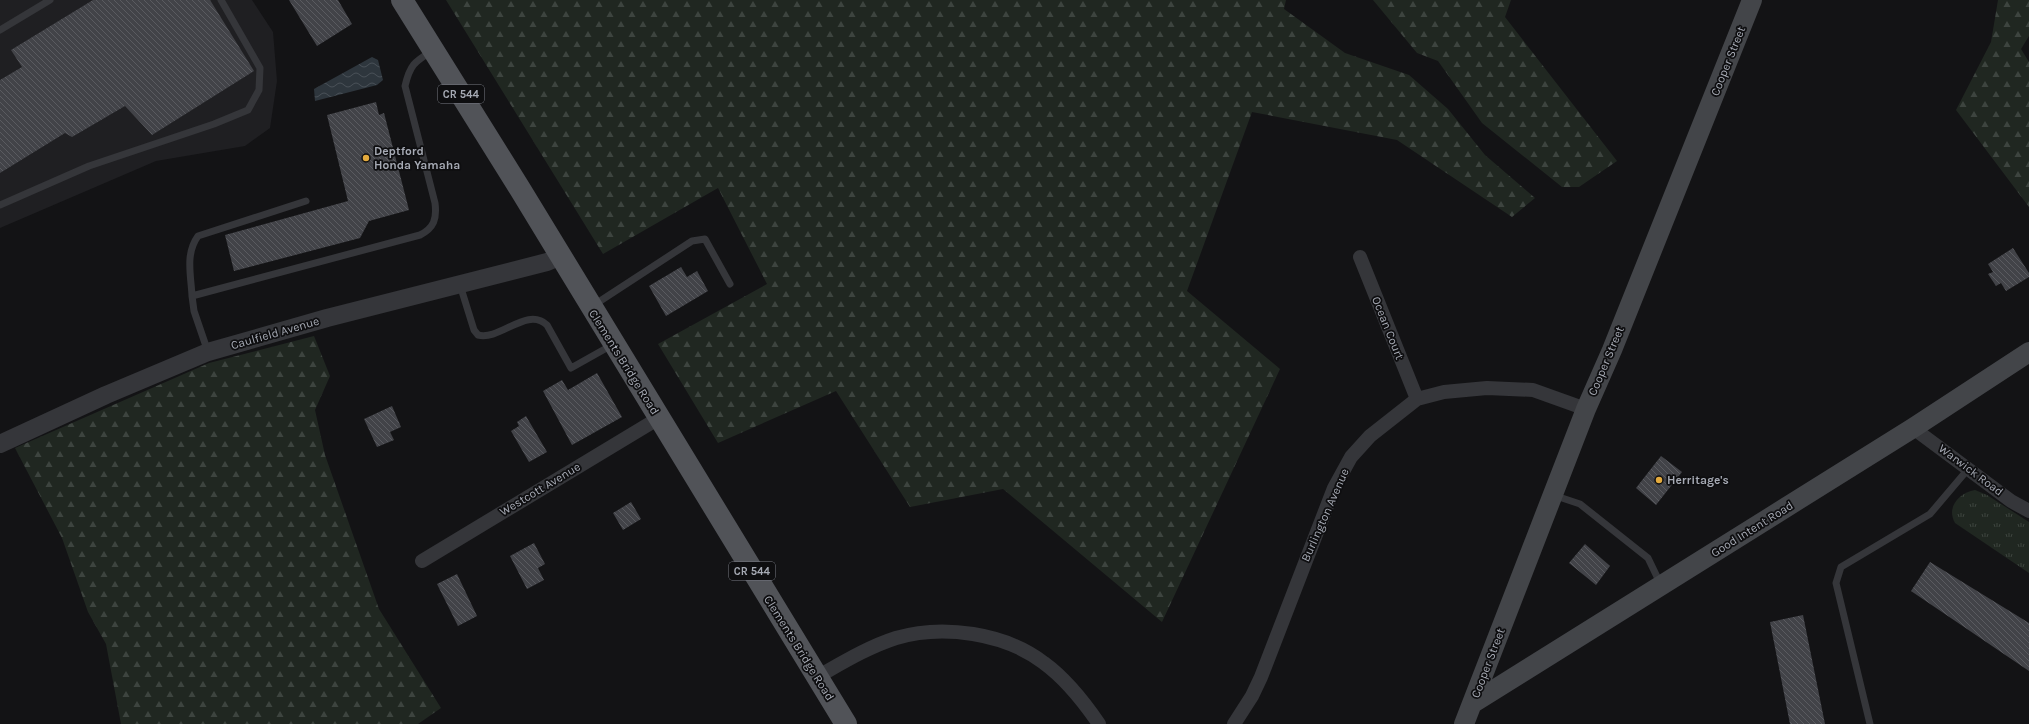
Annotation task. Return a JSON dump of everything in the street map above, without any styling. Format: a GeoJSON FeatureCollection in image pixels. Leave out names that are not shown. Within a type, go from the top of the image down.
{"type":"FeatureCollection","features":[{"type":"Feature","properties":{"kind":"main road","name":"Clements Bridge Road"},"geometry":{"type":"LineString","coordinates":[[402,0],[561,256],[846,724]]}},
{"type":"Feature","properties":{"kind":"main road","name":"Cooper Street"},"geometry":{"type":"LineString","coordinates":[[1464,724],[1586,409],[1612,350],[1752,0]]}},
{"type":"Feature","properties":{"kind":"main road","name":"Good Intent Road"},"geometry":{"type":"LineString","coordinates":[[1473,702],[1913,428],[2029,352]]}},
{"type":"Feature","properties":{"kind":"street","name":"Caulfield Avenue"},"geometry":{"type":"LineString","coordinates":[[0,444],[113,392],[208,352],[327,318],[546,262],[561,256]]}},
{"type":"Feature","properties":{"kind":"street","name":"Ocean Court"},"geometry":{"type":"LineString","coordinates":[[1360,257],[1417,399]]}},
{"type":"Feature","properties":{"kind":"street","name":"Burlington Avenue"},"geometry":{"type":"LineString","coordinates":[[1234,724],[1252,696],[1334,488],[1351,457],[1370,436],[1417,399],[1444,392],[1488,388],[1533,390],[1586,409]]}},
{"type":"Feature","properties":{"kind":"street","name":"Westcott Avenue"},"geometry":{"type":"LineString","coordinates":[[422,561],[659,418]]}},
{"type":"Feature","properties":{"kind":"street","name":"Warwick Road"},"geometry":{"type":"LineString","coordinates":[[1913,428],[1969,468],[2011,501],[2029,511]]}},
{"type":"Feature","properties":{"kind":"street"},"geometry":{"type":"LineString","coordinates":[[817,677],[876,646],[897,638],[928,633],[958,632],[990,638],[1024,650],[1044,663],[1066,682],[1099,724]]}},
{"type":"Feature","properties":{"kind":"lane"},"geometry":{"type":"LineString","coordinates":[[0,30],[50,0]]}},
{"type":"Feature","properties":{"kind":"lane"},"geometry":{"type":"LineString","coordinates":[[0,205],[89,166],[214,124],[248,110],[259,90],[260,68],[221,0]]}},
{"type":"Feature","properties":{"kind":"lane"},"geometry":{"type":"LineString","coordinates":[[192,296],[420,234],[434,224],[436,215],[435,203],[405,86],[408,75],[415,62],[433,50]]}},
{"type":"Feature","properties":{"kind":"lane"},"geometry":{"type":"LineString","coordinates":[[208,352],[194,312],[189,255],[191,245],[198,236],[306,201]]}},
{"type":"Feature","properties":{"kind":"lane"},"geometry":{"type":"LineString","coordinates":[[591,307],[692,242],[705,239],[730,284]]}},
{"type":"Feature","properties":{"kind":"lane"},"geometry":{"type":"LineString","coordinates":[[460,285],[474,330],[478,335],[487,336],[519,323],[535,319],[542,320],[547,325],[571,368],[614,344]]}},
{"type":"Feature","properties":{"kind":"lane"},"geometry":{"type":"LineString","coordinates":[[1870,724],[1836,583],[1841,567],[1930,514],[1969,468]]}},
{"type":"Feature","properties":{"kind":"lane"},"geometry":{"type":"LineString","coordinates":[[1553,495],[1580,504],[1648,558],[1661,585]]}},
{"type":"Feature","properties":{"kind":"shaded area"},"geometry":{"type":"Polygon","coordinates":[[[0,0],[252,0],[273,32],[277,81],[270,128],[245,146],[156,161],[0,228],[0,0]]]}},
{"type":"Feature","properties":{"kind":"green space"},"geometry":{"type":"Polygon","coordinates":[[[446,0],[1286,0],[1284,9],[1345,53],[1409,75],[1448,109],[1485,155],[1535,198],[1512,217],[1397,140],[1252,112],[1187,291],[1280,369],[1162,622],[1003,489],[910,507],[836,391],[718,443],[658,344],[767,284],[718,188],[603,254],[446,0]]]}},
{"type":"Feature","properties":{"kind":"green space"},"geometry":{"type":"Polygon","coordinates":[[[1373,0],[1511,0],[1505,17],[1617,161],[1579,187],[1562,187],[1482,123],[1438,61],[1417,53],[1373,0]]]}},
{"type":"Feature","properties":{"kind":"green space"},"geometry":{"type":"Polygon","coordinates":[[[1998,0],[2029,0],[2029,36],[2021,49],[2029,62],[2029,207],[1956,110],[1991,42],[1998,0]]]}},
{"type":"Feature","properties":{"kind":"green space"},"geometry":{"type":"Polygon","coordinates":[[[314,336],[330,376],[315,410],[325,455],[379,609],[441,708],[418,724],[121,724],[106,644],[88,612],[62,538],[15,448],[209,363],[314,336]]]}},
{"type":"Feature","properties":{"kind":"green space"},"geometry":{"type":"Polygon","coordinates":[[[1975,490],[1987,495],[2029,522],[2029,573],[1955,523],[1952,512],[1953,506],[1964,494],[1975,490]]]}},
{"type":"Feature","properties":{"kind":"water"},"geometry":{"type":"Polygon","coordinates":[[[372,57],[378,60],[383,80],[377,85],[315,101],[314,89],[372,57]]]}},
{"type":"Feature","properties":{"kind":"building"},"geometry":{"type":"Polygon","coordinates":[[[93,0],[210,0],[254,71],[152,135],[125,106],[72,137],[65,133],[0,173],[0,80],[22,67],[11,50],[93,0]]]}},
{"type":"Feature","properties":{"kind":"building"},"geometry":{"type":"Polygon","coordinates":[[[289,0],[338,0],[352,24],[317,46],[289,0]]]}},
{"type":"Feature","properties":{"kind":"building","name":"Deptford Honda Yamaha"},"geometry":{"type":"Polygon","coordinates":[[[376,102],[379,115],[384,113],[409,210],[369,221],[360,238],[234,271],[225,235],[348,201],[327,115],[376,102]]]}},
{"type":"Feature","properties":{"kind":"building"},"geometry":{"type":"Polygon","coordinates":[[[2013,248],[2029,273],[2029,277],[2006,291],[2001,283],[1996,286],[1988,274],[1993,272],[1988,264],[2013,248]]]}},
{"type":"Feature","properties":{"kind":"building"},"geometry":{"type":"Polygon","coordinates":[[[681,267],[687,277],[697,271],[708,291],[666,316],[649,286],[681,267]]]}},
{"type":"Feature","properties":{"kind":"building"},"geometry":{"type":"Polygon","coordinates":[[[597,373],[622,417],[572,445],[543,391],[562,380],[568,390],[597,373]]]}},
{"type":"Feature","properties":{"kind":"building"},"geometry":{"type":"Polygon","coordinates":[[[392,406],[401,427],[390,432],[394,440],[377,447],[364,419],[392,406]]]}},
{"type":"Feature","properties":{"kind":"building"},"geometry":{"type":"Polygon","coordinates":[[[526,416],[547,452],[529,462],[511,431],[519,426],[517,422],[526,416]]]}},
{"type":"Feature","properties":{"kind":"building","name":"Herritage's"},"geometry":{"type":"Polygon","coordinates":[[[1661,456],[1682,472],[1656,505],[1636,488],[1661,456]]]}},
{"type":"Feature","properties":{"kind":"building"},"geometry":{"type":"Polygon","coordinates":[[[631,502],[641,519],[623,530],[613,513],[631,502]]]}},
{"type":"Feature","properties":{"kind":"building"},"geometry":{"type":"Polygon","coordinates":[[[534,543],[545,564],[538,568],[544,580],[527,589],[510,556],[534,543]]]}},
{"type":"Feature","properties":{"kind":"building"},"geometry":{"type":"Polygon","coordinates":[[[1585,544],[1610,566],[1596,585],[1569,563],[1585,544]]]}},
{"type":"Feature","properties":{"kind":"building"},"geometry":{"type":"Polygon","coordinates":[[[1930,562],[2029,623],[2029,671],[1911,591],[1930,562]]]}},
{"type":"Feature","properties":{"kind":"building"},"geometry":{"type":"Polygon","coordinates":[[[457,574],[477,616],[458,626],[437,584],[457,574]]]}},
{"type":"Feature","properties":{"kind":"building"},"geometry":{"type":"Polygon","coordinates":[[[1803,615],[1825,724],[1790,724],[1770,622],[1803,615]]]}},
{"type":"Feature","properties":{"kind":"place","name":"Deptford Honda Yamaha"},"geometry":{"type":"Point","coordinates":[366,158]}},
{"type":"Feature","properties":{"kind":"place","name":"Herritage's"},"geometry":{"type":"Point","coordinates":[1659,480]}}]}
